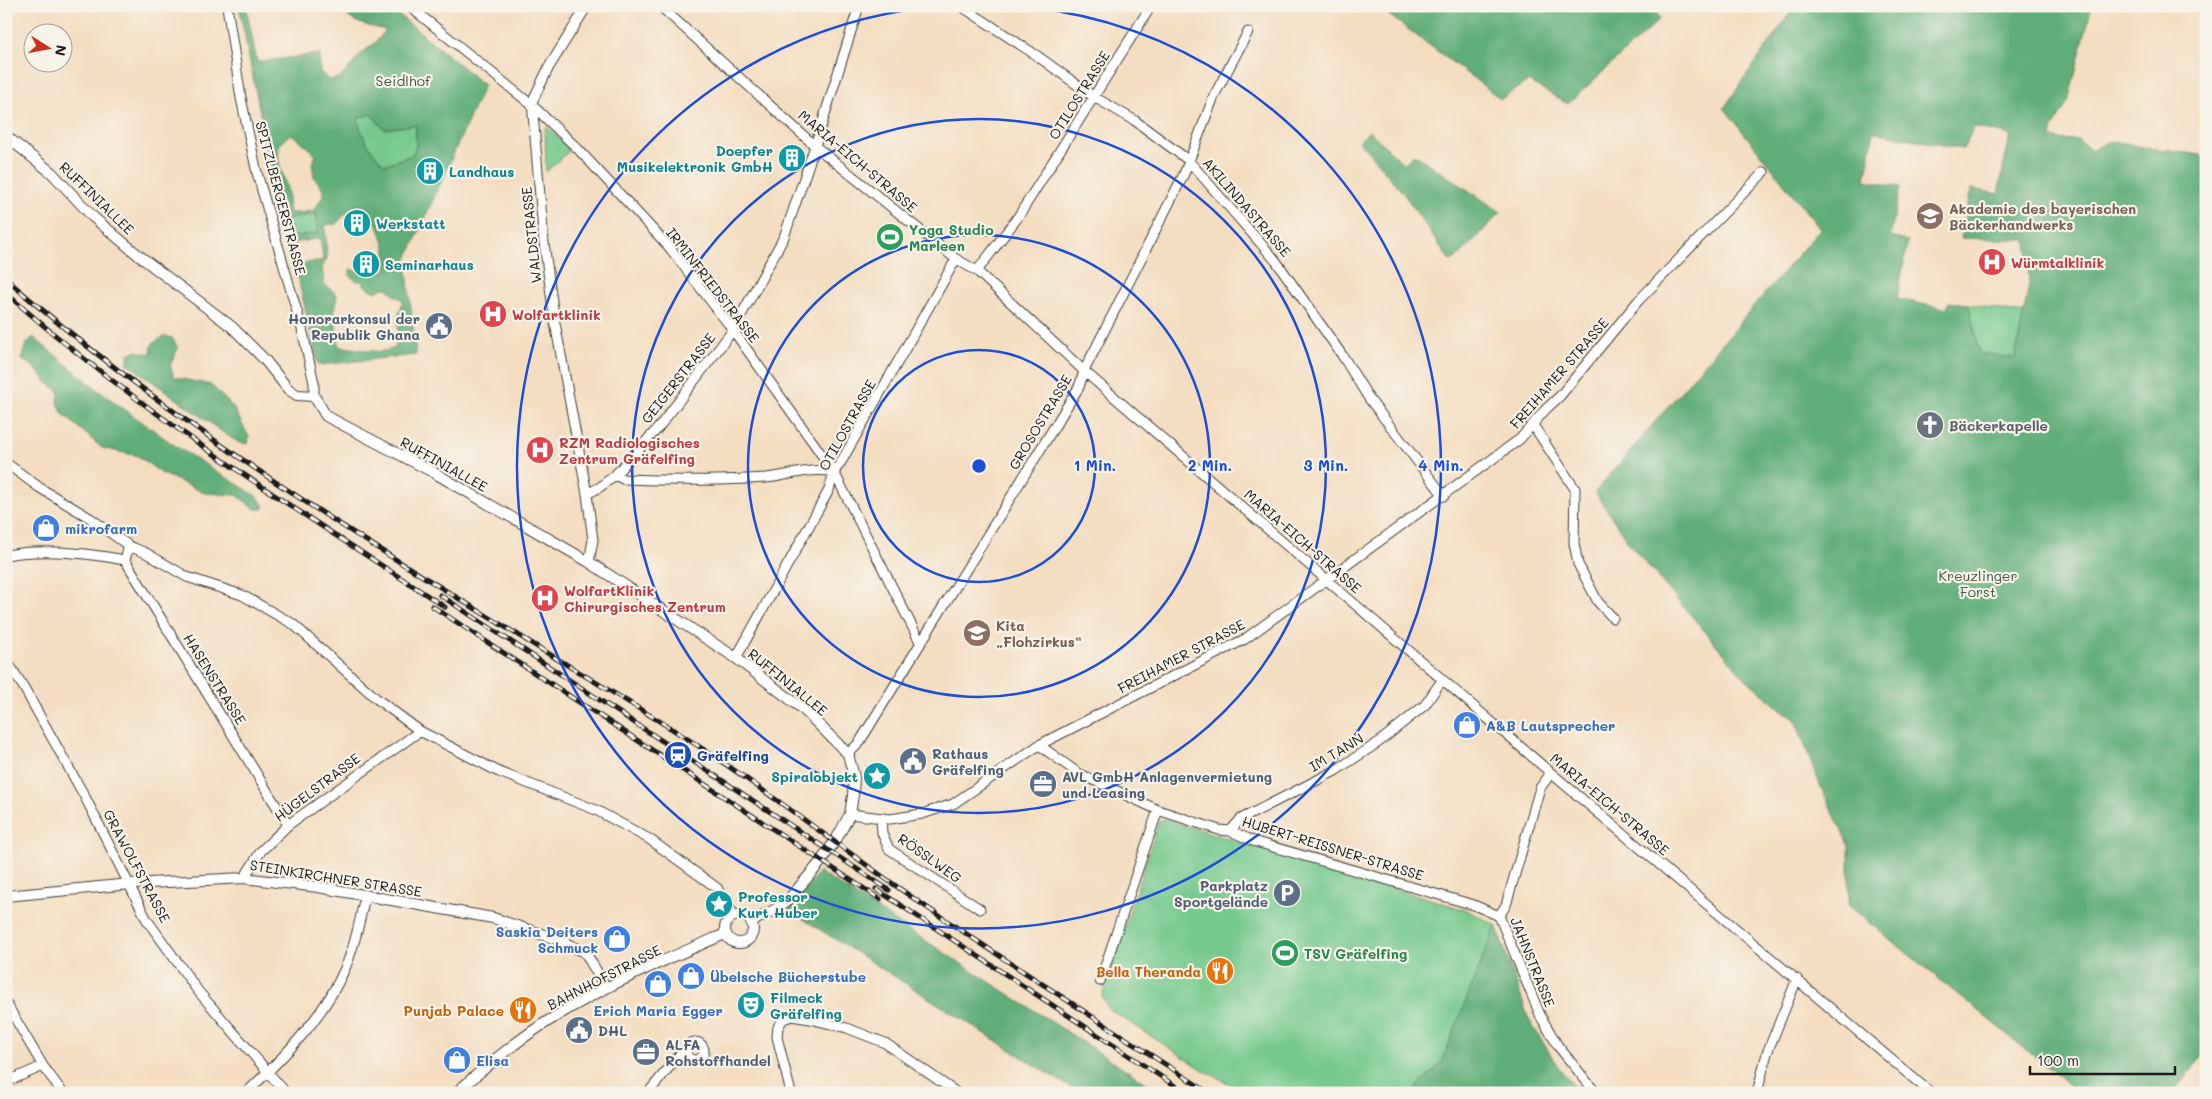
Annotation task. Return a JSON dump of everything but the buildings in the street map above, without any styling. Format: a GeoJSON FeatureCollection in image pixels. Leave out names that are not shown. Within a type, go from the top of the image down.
{"type":"FeatureCollection","features":[{"type":"Feature","properties":{"kind":"street","name":"SPITZLBERGERSTRASSE"},"geometry":{"type":"LineString","coordinates":[[227,6],[241,98],[257,173],[302,329],[314,383],[314,396]]}},
{"type":"Feature","properties":{"kind":"street","name":"IRMINFRIEDSTRASSE"},"geometry":{"type":"LineString","coordinates":[[408,6],[533,106],[578,149],[669,247],[733,330],[834,472],[920,642]]}},
{"type":"Feature","properties":{"kind":"street","name":"WALDSTRASSE"},"geometry":{"type":"LineString","coordinates":[[587,6],[548,67],[532,102],[544,243],[553,314],[587,494],[593,540],[589,562]]}},
{"type":"Feature","properties":{"kind":"street","name":"MARIA-EICH-STRASSE"},"geometry":{"type":"LineString","coordinates":[[660,6],[816,146],[956,259],[976,271],[1084,371],[1442,680],[1931,1093]]}},
{"type":"Feature","properties":{"kind":"street","name":"GEIGERSTRASSE"},"geometry":{"type":"LineString","coordinates":[[587,494],[600,487],[615,475],[659,427],[733,330],[784,237],[816,146],[859,6]]}},
{"type":"Feature","properties":{"kind":"street","name":"AKILINDASTRASSE"},"geometry":{"type":"LineString","coordinates":[[961,6],[1094,97],[1134,120],[1188,160],[1276,261],[1342,355],[1370,400],[1444,496]]}},
{"type":"Feature","properties":{"kind":"street","name":"OTILOSTRASSE"},"geometry":{"type":"LineString","coordinates":[[976,271],[1018,217],[1152,6]]}},
{"type":"Feature","properties":{"kind":"street","name":"GROSOSTRASSE"},"geometry":{"type":"LineString","coordinates":[[848,754],[859,743],[1074,395],[1084,371],[1184,174],[1214,96],[1248,32]]}},
{"type":"Feature","properties":{"kind":"street","name":"RUFFINIALLEE"},"geometry":{"type":"LineString","coordinates":[[6,136],[52,173],[93,217],[136,253],[232,327],[265,360],[288,389],[297,395],[314,396],[326,416],[433,472],[589,562],[736,658],[804,710],[848,754]]}},
{"type":"Feature","properties":{"kind":"street","name":"FREIHAMER STRASSE"},"geometry":{"type":"LineString","coordinates":[[850,814],[882,818],[922,814],[953,804],[1039,745],[1245,639],[1520,439],[1560,396],[1638,301],[1764,172]]}},
{"type":"Feature","properties":{"kind":"street","name":"OTILOSTRASSE"},"geometry":{"type":"LineString","coordinates":[[736,658],[830,490],[834,472],[956,259]]}},
{"type":"Feature","properties":{"kind":"street"},"geometry":{"type":"LineString","coordinates":[[1533,425],[1575,489],[1574,543],[1578,564],[1598,602],[1613,618]]}},
{"type":"Feature","properties":{"kind":"street"},"geometry":{"type":"LineString","coordinates":[[6,463],[40,488],[90,518],[128,546],[146,553],[186,577],[242,596],[293,624],[378,699],[420,731],[499,772],[596,810],[649,839],[716,888],[734,915]]}},
{"type":"Feature","properties":{"kind":"street"},"geometry":{"type":"LineString","coordinates":[[615,475],[624,478],[695,482],[768,478],[819,469],[834,472]]}},
{"type":"Feature","properties":{"kind":"street"},"geometry":{"type":"LineString","coordinates":[[6,555],[54,553],[98,555],[125,560],[128,546]]}},
{"type":"Feature","properties":{"kind":"street","name":"HASENSTRASSE"},"geometry":{"type":"LineString","coordinates":[[125,560],[288,824]]}},
{"type":"Feature","properties":{"kind":"street","name":"GRAWOLFSTRASSE"},"geometry":{"type":"LineString","coordinates":[[6,660],[23,686],[85,797],[130,884],[146,920],[192,983],[286,1093]]}},
{"type":"Feature","properties":{"kind":"street","name":"IM TANN"},"geometry":{"type":"LineString","coordinates":[[1230,831],[1242,819],[1335,771],[1379,742],[1425,705],[1442,680]]}},
{"type":"Feature","properties":{"kind":"street","name":"HÜGELSTRASSE"},"geometry":{"type":"LineString","coordinates":[[244,878],[261,851],[288,824],[420,731]]}},
{"type":"Feature","properties":{"kind":"street","name":"HUBERT-REISSNER-STRASSE"},"geometry":{"type":"LineString","coordinates":[[1039,745],[1078,773],[1158,810],[1219,830],[1230,831],[1256,842],[1474,905],[1499,916]]}},
{"type":"Feature","properties":{"kind":"street"},"geometry":{"type":"LineString","coordinates":[[751,922],[778,908],[789,899],[819,864],[850,814],[854,777],[848,754]]}},
{"type":"Feature","properties":{"kind":"street","name":"JAHNSTRASSE"},"geometry":{"type":"LineString","coordinates":[[1551,773],[1540,788],[1506,905],[1499,916],[1540,1017],[1558,1046],[1596,1093]]}},
{"type":"Feature","properties":{"kind":"street"},"geometry":{"type":"LineString","coordinates":[[1100,981],[1158,810]]}},
{"type":"Feature","properties":{"kind":"street","name":"RÖSSLWEG"},"geometry":{"type":"LineString","coordinates":[[882,818],[882,832],[889,848],[980,909]]}},
{"type":"Feature","properties":{"kind":"street","name":"STEINKIRCHNER STRASSE"},"geometry":{"type":"LineString","coordinates":[[6,896],[130,884],[244,878],[318,887],[493,918],[556,940],[584,952],[606,988]]}},
{"type":"Feature","properties":{"kind":"street"},"geometry":{"type":"LineString","coordinates":[[246,1093],[309,1027],[330,997],[345,968],[358,931],[365,896]]}},
{"type":"Feature","properties":{"kind":"street"},"geometry":{"type":"LineString","coordinates":[[734,915],[744,915],[751,922],[751,936],[744,942],[733,942],[725,934],[725,924],[734,915]]}},
{"type":"Feature","properties":{"kind":"street","name":"BAHNHOFSTRASSE"},"geometry":{"type":"LineString","coordinates":[[456,1093],[497,1058],[551,1018],[606,988],[725,934]]}},
{"type":"Feature","properties":{"kind":"street"},"geometry":{"type":"LineString","coordinates":[[1757,1093],[1767,1054],[1797,979]]}},
{"type":"Feature","properties":{"kind":"street"},"geometry":{"type":"LineString","coordinates":[[6,1003],[43,1066],[63,1093]]}},
{"type":"Feature","properties":{"kind":"street"},"geometry":{"type":"LineString","coordinates":[[791,1093],[777,1037],[778,1027],[783,1019],[792,1016],[847,1028],[885,1043],[958,1093]]}},
{"type":"Feature","properties":{"kind":"street"},"geometry":{"type":"LineString","coordinates":[[648,1093],[680,1054],[686,1052]]}},
{"type":"Feature","properties":{"kind":"street"},"geometry":{"type":"LineString","coordinates":[[6,1082],[43,1066]]}},
{"type":"Feature","properties":{"kind":"green space","name":"Seidlhof"},"geometry":{"type":"Polygon","coordinates":[[[239,6],[246,6],[257,62],[320,54],[320,71],[328,80],[340,78],[386,30],[348,17],[340,6],[388,6],[484,85],[406,261],[416,355],[318,365],[261,118],[239,6]],[[371,114],[358,118],[367,143],[384,165],[412,155],[416,146],[416,125],[384,129],[371,114]],[[291,134],[279,146],[278,154],[287,187],[289,213],[314,210],[324,195],[321,186],[314,177],[312,162],[316,156],[307,146],[291,134]],[[353,206],[336,224],[325,225],[327,258],[322,268],[324,284],[337,295],[334,313],[339,347],[375,351],[395,348],[398,339],[398,318],[403,300],[394,295],[388,288],[375,292],[365,286],[362,281],[357,281],[350,276],[350,269],[368,274],[386,270],[385,245],[374,220],[365,206],[353,206]],[[316,214],[289,218],[291,237],[318,233],[316,214]],[[320,238],[294,243],[297,265],[323,260],[320,238]]]}},
{"type":"Feature","properties":{"kind":"green space"},"geometry":{"type":"Polygon","coordinates":[[[1377,6],[1653,6],[1660,19],[1568,104],[1528,81],[1501,99],[1377,6]]]}},
{"type":"Feature","properties":{"kind":"green space","name":"Kreuzlinger Forst"},"geometry":{"type":"Polygon","coordinates":[[[1795,6],[2092,6],[2068,101],[2053,128],[2051,139],[2079,140],[2091,151],[2108,142],[2126,143],[2142,148],[2206,156],[2206,1051],[2174,1093],[2079,1093],[1849,906],[1849,846],[1820,785],[1794,717],[1782,711],[1745,678],[1630,545],[1595,492],[1820,229],[1724,108],[1795,6]],[[1974,127],[1963,149],[1874,132],[1865,180],[1900,187],[1890,237],[1908,241],[1897,299],[1947,309],[1949,302],[1969,304],[1979,353],[2015,358],[2029,285],[2027,240],[1961,238],[1971,189],[1998,194],[2010,135],[1974,127]]]}},
{"type":"Feature","properties":{"kind":"green space"},"geometry":{"type":"Polygon","coordinates":[[[371,114],[384,129],[416,125],[416,146],[412,155],[384,165],[367,143],[359,125],[358,118],[371,114]]]}},
{"type":"Feature","properties":{"kind":"green space"},"geometry":{"type":"Polygon","coordinates":[[[548,127],[570,150],[546,172],[545,128],[548,127]]]}},
{"type":"Feature","properties":{"kind":"green space"},"geometry":{"type":"Polygon","coordinates":[[[1369,131],[1404,164],[1414,154],[1501,212],[1458,257],[1450,261],[1403,193],[1359,141],[1369,131]]]}},
{"type":"Feature","properties":{"kind":"green space"},"geometry":{"type":"Polygon","coordinates":[[[316,214],[318,233],[291,237],[289,218],[316,214]]]}},
{"type":"Feature","properties":{"kind":"green space"},"geometry":{"type":"Polygon","coordinates":[[[1969,304],[2024,314],[2015,358],[1979,353],[1969,304]]]}},
{"type":"Feature","properties":{"kind":"green space"},"geometry":{"type":"Polygon","coordinates":[[[165,336],[172,338],[178,348],[170,366],[174,377],[211,385],[233,407],[249,437],[248,444],[238,442],[225,434],[127,363],[129,354],[135,351],[150,354],[153,343],[165,336]]]}},
{"type":"Feature","properties":{"kind":"green space"},"geometry":{"type":"Polygon","coordinates":[[[33,337],[103,394],[177,447],[258,497],[263,505],[263,509],[255,509],[237,495],[205,493],[161,473],[138,456],[102,448],[62,413],[58,402],[59,391],[49,384],[28,362],[22,360],[25,346],[33,337]]]}},
{"type":"Feature","properties":{"kind":"green space","name":"TSV Gräfelfing"},"geometry":{"type":"Polygon","coordinates":[[[1164,819],[1466,910],[1496,925],[1441,1064],[1417,1086],[1415,1093],[1247,1093],[1205,1071],[1109,1009],[1102,996],[1159,821],[1164,819]]]}},
{"type":"Feature","properties":{"kind":"green space"},"geometry":{"type":"Polygon","coordinates":[[[819,872],[1162,1093],[1079,1093],[789,910],[819,872]]]}},
{"type":"Feature","properties":{"kind":"green space"},"geometry":{"type":"Polygon","coordinates":[[[1496,925],[1529,1020],[1559,1068],[1580,1093],[1415,1093],[1417,1086],[1441,1064],[1496,925]]]}},
{"type":"Feature","properties":{"kind":"railway"},"geometry":{"type":"LineString","coordinates":[[6,279],[65,329],[127,377],[253,467],[383,552],[713,755],[916,900],[1209,1093]]}},
{"type":"Feature","properties":{"kind":"railway"},"geometry":{"type":"LineString","coordinates":[[6,293],[57,337],[164,419],[276,496],[445,607]]}},
{"type":"Feature","properties":{"kind":"railway"},"geometry":{"type":"LineString","coordinates":[[440,595],[889,890]]}},
{"type":"Feature","properties":{"kind":"railway"},"geometry":{"type":"LineString","coordinates":[[432,606],[880,899]]}},
{"type":"Feature","properties":{"kind":"railway"},"geometry":{"type":"LineString","coordinates":[[876,889],[1186,1093]]}},
{"type":"Feature","properties":{"kind":"place","name":"Doepfer Musikelektronik GmbH"},"geometry":{"type":"Point","coordinates":[792,158]}},
{"type":"Feature","properties":{"kind":"place","name":"Landhaus"},"geometry":{"type":"Point","coordinates":[430,171]}},
{"type":"Feature","properties":{"kind":"place","name":"Akademie des bayerischen Bäckerhandwerks"},"geometry":{"type":"Point","coordinates":[1930,216]}},
{"type":"Feature","properties":{"kind":"place","name":"Werkstatt"},"geometry":{"type":"Point","coordinates":[357,223]}},
{"type":"Feature","properties":{"kind":"place","name":"Yoga Studio Marleen"},"geometry":{"type":"Point","coordinates":[890,237]}},
{"type":"Feature","properties":{"kind":"place","name":"Würmtalklinik"},"geometry":{"type":"Point","coordinates":[1992,262]}},
{"type":"Feature","properties":{"kind":"place","name":"Seminarhaus"},"geometry":{"type":"Point","coordinates":[366,264]}},
{"type":"Feature","properties":{"kind":"place","name":"Wolfartklinik"},"geometry":{"type":"Point","coordinates":[493,314]}},
{"type":"Feature","properties":{"kind":"place","name":"Honorarkonsul der Republik Ghana"},"geometry":{"type":"Point","coordinates":[439,326]}},
{"type":"Feature","properties":{"kind":"place","name":"Bäckerkapelle"},"geometry":{"type":"Point","coordinates":[1930,425]}},
{"type":"Feature","properties":{"kind":"place","name":"RZM Radiologisches Zentrum Gräfelfing"},"geometry":{"type":"Point","coordinates":[540,450]}},
{"type":"Feature","properties":{"kind":"place","name":"mikrofarm"},"geometry":{"type":"Point","coordinates":[46,528]}},
{"type":"Feature","properties":{"kind":"place","name":"WolfartKlinik Chirurgisches Zentrum"},"geometry":{"type":"Point","coordinates":[545,598]}},
{"type":"Feature","properties":{"kind":"place","name":"Kita „Flohzirkus“"},"geometry":{"type":"Point","coordinates":[977,633]}},
{"type":"Feature","properties":{"kind":"place","name":"A&B Lautsprecher"},"geometry":{"type":"Point","coordinates":[1467,725]}},
{"type":"Feature","properties":{"kind":"place","name":"Gräfelfing"},"geometry":{"type":"Point","coordinates":[678,755]}},
{"type":"Feature","properties":{"kind":"place","name":"Rathaus Gräfelfing"},"geometry":{"type":"Point","coordinates":[913,761]}},
{"type":"Feature","properties":{"kind":"place","name":"Spiralobjekt"},"geometry":{"type":"Point","coordinates":[877,776]}},
{"type":"Feature","properties":{"kind":"place","name":"AVL GmbH Anlagenvermietung und Leasing"},"geometry":{"type":"Point","coordinates":[1043,784]}},
{"type":"Feature","properties":{"kind":"place","name":"Parkplatz Sportgelände"},"geometry":{"type":"Point","coordinates":[1287,893]}},
{"type":"Feature","properties":{"kind":"place","name":"Professor Kurt Huber"},"geometry":{"type":"Point","coordinates":[719,904]}},
{"type":"Feature","properties":{"kind":"place","name":"Saskia Deiters Schmuck"},"geometry":{"type":"Point","coordinates":[617,939]}},
{"type":"Feature","properties":{"kind":"place","name":"TSV Gräfelfing"},"geometry":{"type":"Point","coordinates":[1285,953]}},
{"type":"Feature","properties":{"kind":"place","name":"Bella Theranda"},"geometry":{"type":"Point","coordinates":[1220,971]}},
{"type":"Feature","properties":{"kind":"place","name":"Übelsche Bücherstube"},"geometry":{"type":"Point","coordinates":[691,976]}},
{"type":"Feature","properties":{"kind":"place","name":"Erich Maria Egger"},"geometry":{"type":"Point","coordinates":[658,984]}},
{"type":"Feature","properties":{"kind":"place","name":"Filmeck Gräfelfing"},"geometry":{"type":"Point","coordinates":[751,1005]}},
{"type":"Feature","properties":{"kind":"place","name":"Punjab Palace"},"geometry":{"type":"Point","coordinates":[523,1010]}},
{"type":"Feature","properties":{"kind":"place","name":"DHL"},"geometry":{"type":"Point","coordinates":[579,1030]}},
{"type":"Feature","properties":{"kind":"place","name":"ALFA Rohstoffhandel"},"geometry":{"type":"Point","coordinates":[646,1052]}},
{"type":"Feature","properties":{"kind":"place","name":"Elisa"},"geometry":{"type":"Point","coordinates":[457,1060]}}]}
